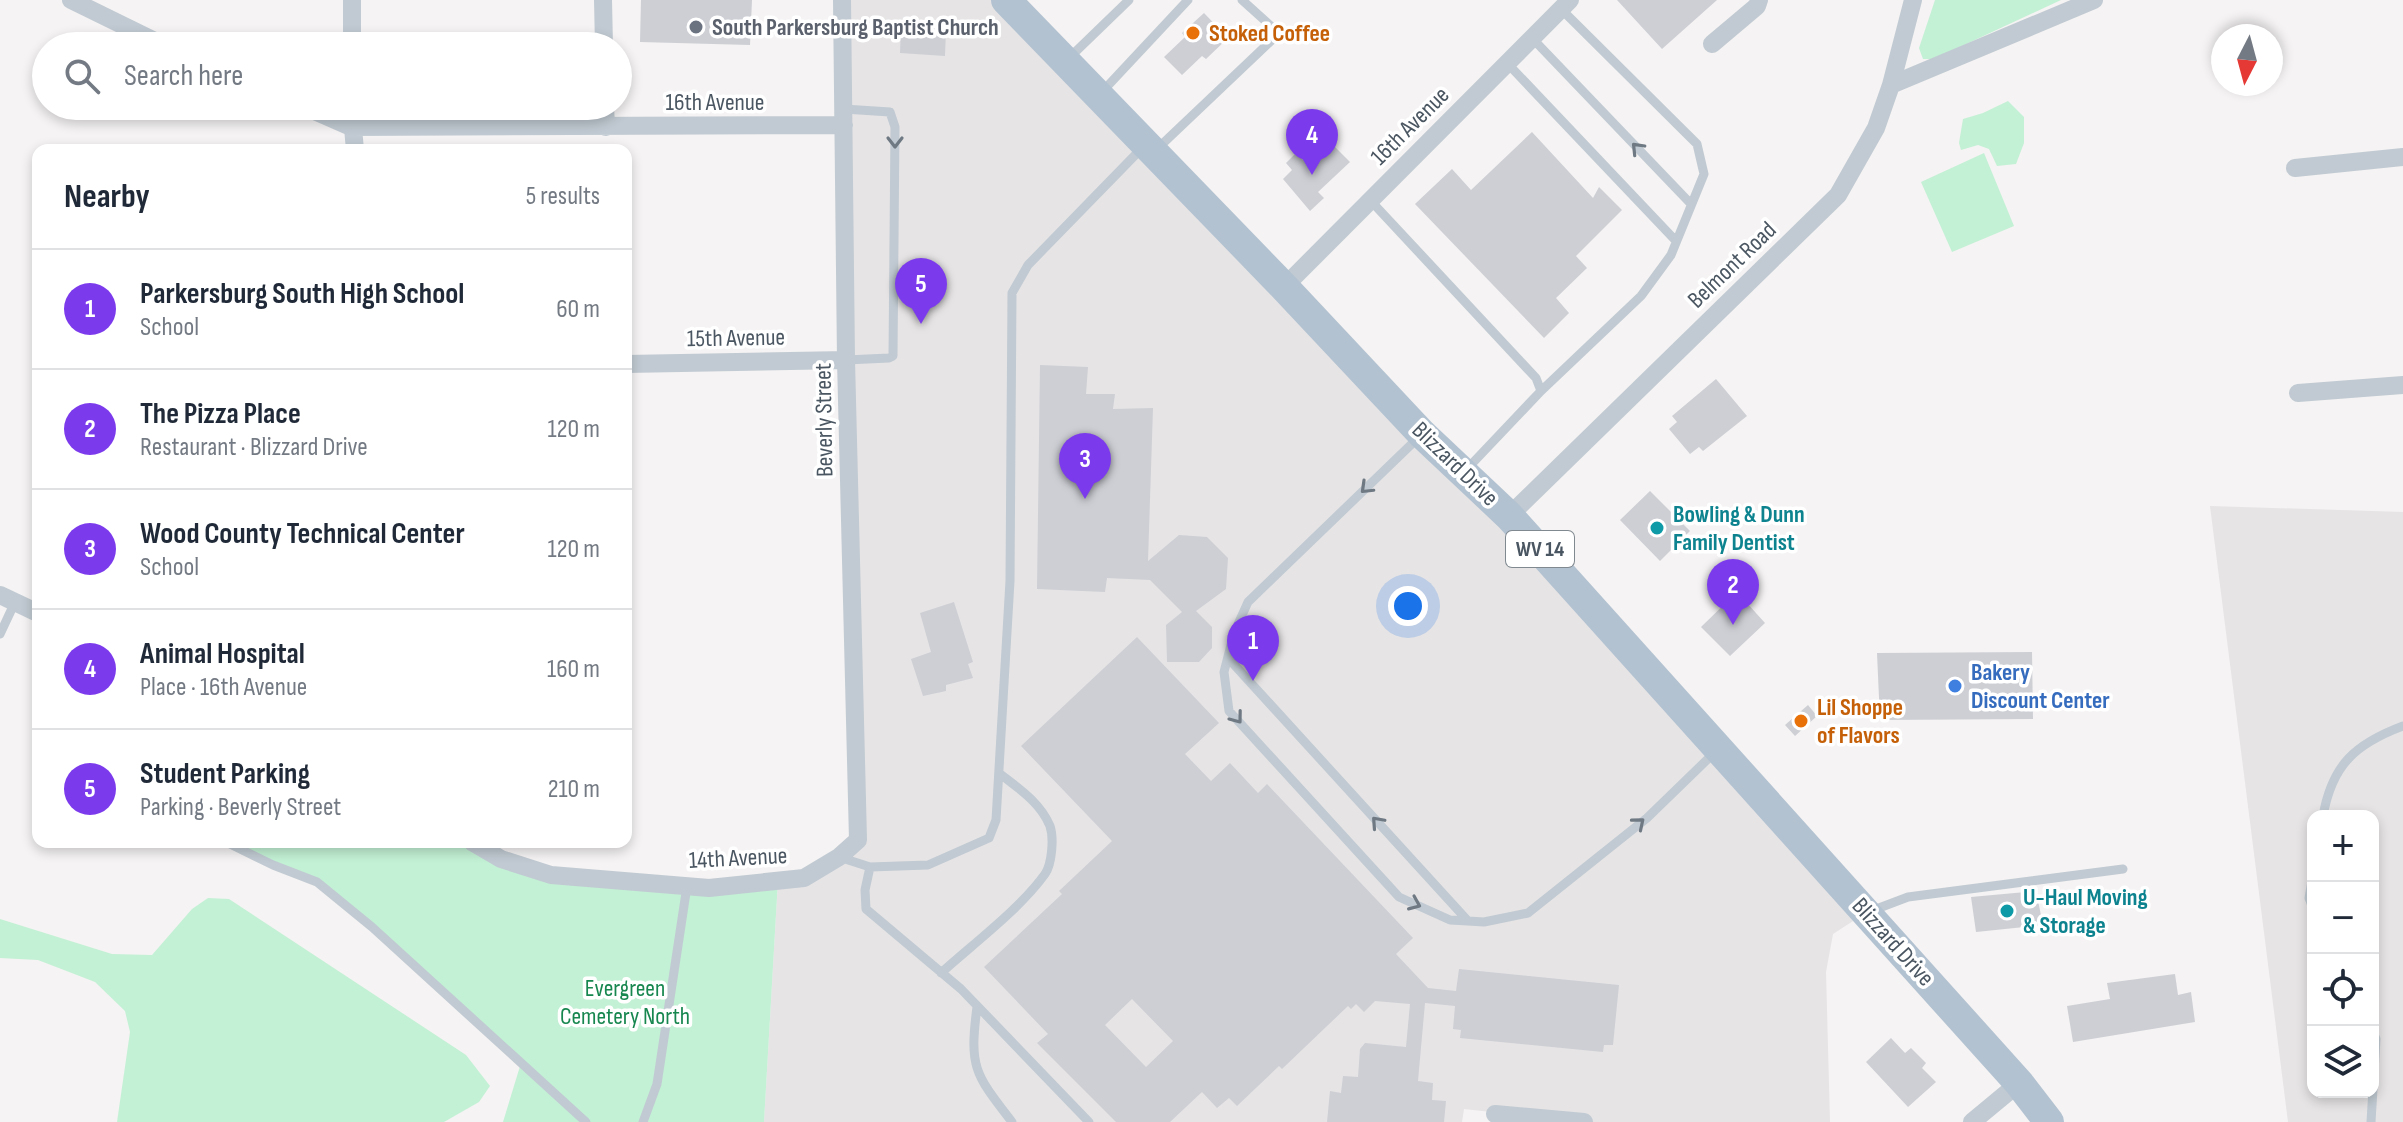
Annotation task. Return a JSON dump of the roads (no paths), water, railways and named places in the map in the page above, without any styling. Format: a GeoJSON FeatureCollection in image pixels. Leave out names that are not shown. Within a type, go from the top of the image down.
{"type":"FeatureCollection","features":[{"type":"Feature","properties":{"kind":"main road","name":"Blizzard Drive"},"geometry":{"type":"LineString","coordinates":[[1006,0],[1422,434],[1509,516],[1867,912],[2019,1083],[2049,1122]]}},
{"type":"Feature","properties":{"kind":"street"},"geometry":{"type":"LineString","coordinates":[[71,0],[136,32]]}},
{"type":"Feature","properties":{"kind":"street"},"geometry":{"type":"LineString","coordinates":[[352,0],[352,32]]}},
{"type":"Feature","properties":{"kind":"street"},"geometry":{"type":"LineString","coordinates":[[603,0],[604,32]]}},
{"type":"Feature","properties":{"kind":"street","name":"Beverly Street"},"geometry":{"type":"LineString","coordinates":[[842,0],[846,360],[858,840]]}},
{"type":"Feature","properties":{"kind":"street"},"geometry":{"type":"LineString","coordinates":[[1712,44],[1757,6],[1759,0]]}},
{"type":"Feature","properties":{"kind":"street","name":"Belmont Road"},"geometry":{"type":"LineString","coordinates":[[1509,516],[1838,195],[1876,128],[1891,85],[1913,0]]}},
{"type":"Feature","properties":{"kind":"street"},"geometry":{"type":"LineString","coordinates":[[1891,85],[2094,0]]}},
{"type":"Feature","properties":{"kind":"street","name":"16th Avenue"},"geometry":{"type":"LineString","coordinates":[[1284,287],[1565,4]]}},
{"type":"Feature","properties":{"kind":"street","name":"16th Avenue"},"geometry":{"type":"LineString","coordinates":[[335,120],[351,127],[606,127],[844,117]]}},
{"type":"Feature","properties":{"kind":"street"},"geometry":{"type":"LineString","coordinates":[[351,120],[354,144]]}},
{"type":"Feature","properties":{"kind":"street"},"geometry":{"type":"LineString","coordinates":[[606,120],[606,127]]}},
{"type":"Feature","properties":{"kind":"street"},"geometry":{"type":"LineString","coordinates":[[2295,168],[2403,157]]}},
{"type":"Feature","properties":{"kind":"street","name":"15th Avenue"},"geometry":{"type":"LineString","coordinates":[[632,364],[846,360]]}},
{"type":"Feature","properties":{"kind":"street"},"geometry":{"type":"LineString","coordinates":[[2298,393],[2403,385]]}},
{"type":"Feature","properties":{"kind":"street"},"geometry":{"type":"LineString","coordinates":[[7,598],[32,610]]}},
{"type":"Feature","properties":{"kind":"street","name":"14th Avenue"},"geometry":{"type":"LineString","coordinates":[[482,848],[501,859],[551,875],[709,888],[804,878],[839,857],[858,840]]}},
{"type":"Feature","properties":{"kind":"street"},"geometry":{"type":"LineString","coordinates":[[1972,1122],[2019,1083]]}},
{"type":"Feature","properties":{"kind":"street"},"geometry":{"type":"LineString","coordinates":[[1495,1114],[1584,1122]]}},
{"type":"Feature","properties":{"kind":"lane"},"geometry":{"type":"LineString","coordinates":[[1065,61],[1129,0]]}},
{"type":"Feature","properties":{"kind":"lane"},"geometry":{"type":"LineString","coordinates":[[1099,96],[1188,0]]}},
{"type":"Feature","properties":{"kind":"lane"},"geometry":{"type":"LineString","coordinates":[[839,857],[870,867],[928,865],[989,838],[996,820],[1010,581],[1012,293],[1028,265],[1150,148],[1274,38],[1272,27],[1242,0]]}},
{"type":"Feature","properties":{"kind":"lane"},"geometry":{"type":"LineString","coordinates":[[1463,473],[1541,391],[1641,296],[1671,255],[1704,174],[1697,144],[1565,4]]}},
{"type":"Feature","properties":{"kind":"lane"},"geometry":{"type":"LineString","coordinates":[[1532,38],[1691,204]]}},
{"type":"Feature","properties":{"kind":"lane"},"geometry":{"type":"LineString","coordinates":[[1507,63],[1676,241]]}},
{"type":"Feature","properties":{"kind":"lane"},"geometry":{"type":"LineString","coordinates":[[844,117],[890,112],[893,116],[893,356],[846,360]]}},
{"type":"Feature","properties":{"kind":"lane"},"geometry":{"type":"LineString","coordinates":[[1370,200],[1536,378],[1541,391]]}},
{"type":"Feature","properties":{"kind":"lane"},"geometry":{"type":"LineString","coordinates":[[1422,434],[1248,602],[1234,633],[1224,672],[1229,711],[1399,897],[1450,920],[1484,922],[1528,913],[1647,818],[1719,748]]}},
{"type":"Feature","properties":{"kind":"lane"},"geometry":{"type":"LineString","coordinates":[[0,634],[7,598]]}},
{"type":"Feature","properties":{"kind":"lane"},"geometry":{"type":"LineString","coordinates":[[1228,658],[1468,921]]}},
{"type":"Feature","properties":{"kind":"lane"},"geometry":{"type":"LineString","coordinates":[[2324,810],[2327,792],[2337,771],[2375,737],[2403,726]]}},
{"type":"Feature","properties":{"kind":"lane"},"geometry":{"type":"LineString","coordinates":[[941,973],[1047,872],[1051,828],[1035,802],[999,773]]}},
{"type":"Feature","properties":{"kind":"lane"},"geometry":{"type":"LineString","coordinates":[[238,848],[317,882],[372,927],[586,1122]]}},
{"type":"Feature","properties":{"kind":"lane"},"geometry":{"type":"LineString","coordinates":[[870,867],[865,890],[866,909],[977,1007],[1089,1122]]}},
{"type":"Feature","properties":{"kind":"lane"},"geometry":{"type":"LineString","coordinates":[[1867,912],[1908,897],[2123,869]]}},
{"type":"Feature","properties":{"kind":"lane"},"geometry":{"type":"LineString","coordinates":[[643,1122],[657,1084],[687,886]]}},
{"type":"Feature","properties":{"kind":"lane"},"geometry":{"type":"LineString","coordinates":[[977,1007],[972,1049],[981,1082],[1012,1122]]}},
{"type":"Feature","properties":{"kind":"lane"},"geometry":{"type":"LineString","coordinates":[[2371,1122],[2372,1098]]}},
{"type":"Feature","properties":{"kind":"place","name":"South Parkersburg Baptist Church"},"geometry":{"type":"Point","coordinates":[696,27]}},
{"type":"Feature","properties":{"kind":"place","name":"Stoked Coffee"},"geometry":{"type":"Point","coordinates":[1193,33]}},
{"type":"Feature","properties":{"kind":"place","name":"Animal Hospital"},"geometry":{"type":"Point","coordinates":[1312,175]}},
{"type":"Feature","properties":{"kind":"place","name":"Student Parking"},"geometry":{"type":"Point","coordinates":[921,324]}},
{"type":"Feature","properties":{"kind":"place","name":"Wood County Technical Center"},"geometry":{"type":"Point","coordinates":[1085,499]}},
{"type":"Feature","properties":{"kind":"place","name":"Bowling & Dunn Family Dentist"},"geometry":{"type":"Point","coordinates":[1657,528]}},
{"type":"Feature","properties":{"kind":"place","name":"The Pizza Place"},"geometry":{"type":"Point","coordinates":[1733,625]}},
{"type":"Feature","properties":{"kind":"place","name":"Parkersburg South High School"},"geometry":{"type":"Point","coordinates":[1253,681]}},
{"type":"Feature","properties":{"kind":"place","name":"Bakery Discount Center"},"geometry":{"type":"Point","coordinates":[1955,686]}},
{"type":"Feature","properties":{"kind":"place","name":"Lil Shoppe of Flavors"},"geometry":{"type":"Point","coordinates":[1801,721]}},
{"type":"Feature","properties":{"kind":"place","name":"U-Haul Moving & Storage"},"geometry":{"type":"Point","coordinates":[2007,911]}},
{"type":"Feature","properties":{"kind":"park label","name":"Evergreen Cemetery North"},"geometry":{"type":"Point","coordinates":[625,1002]}}]}
